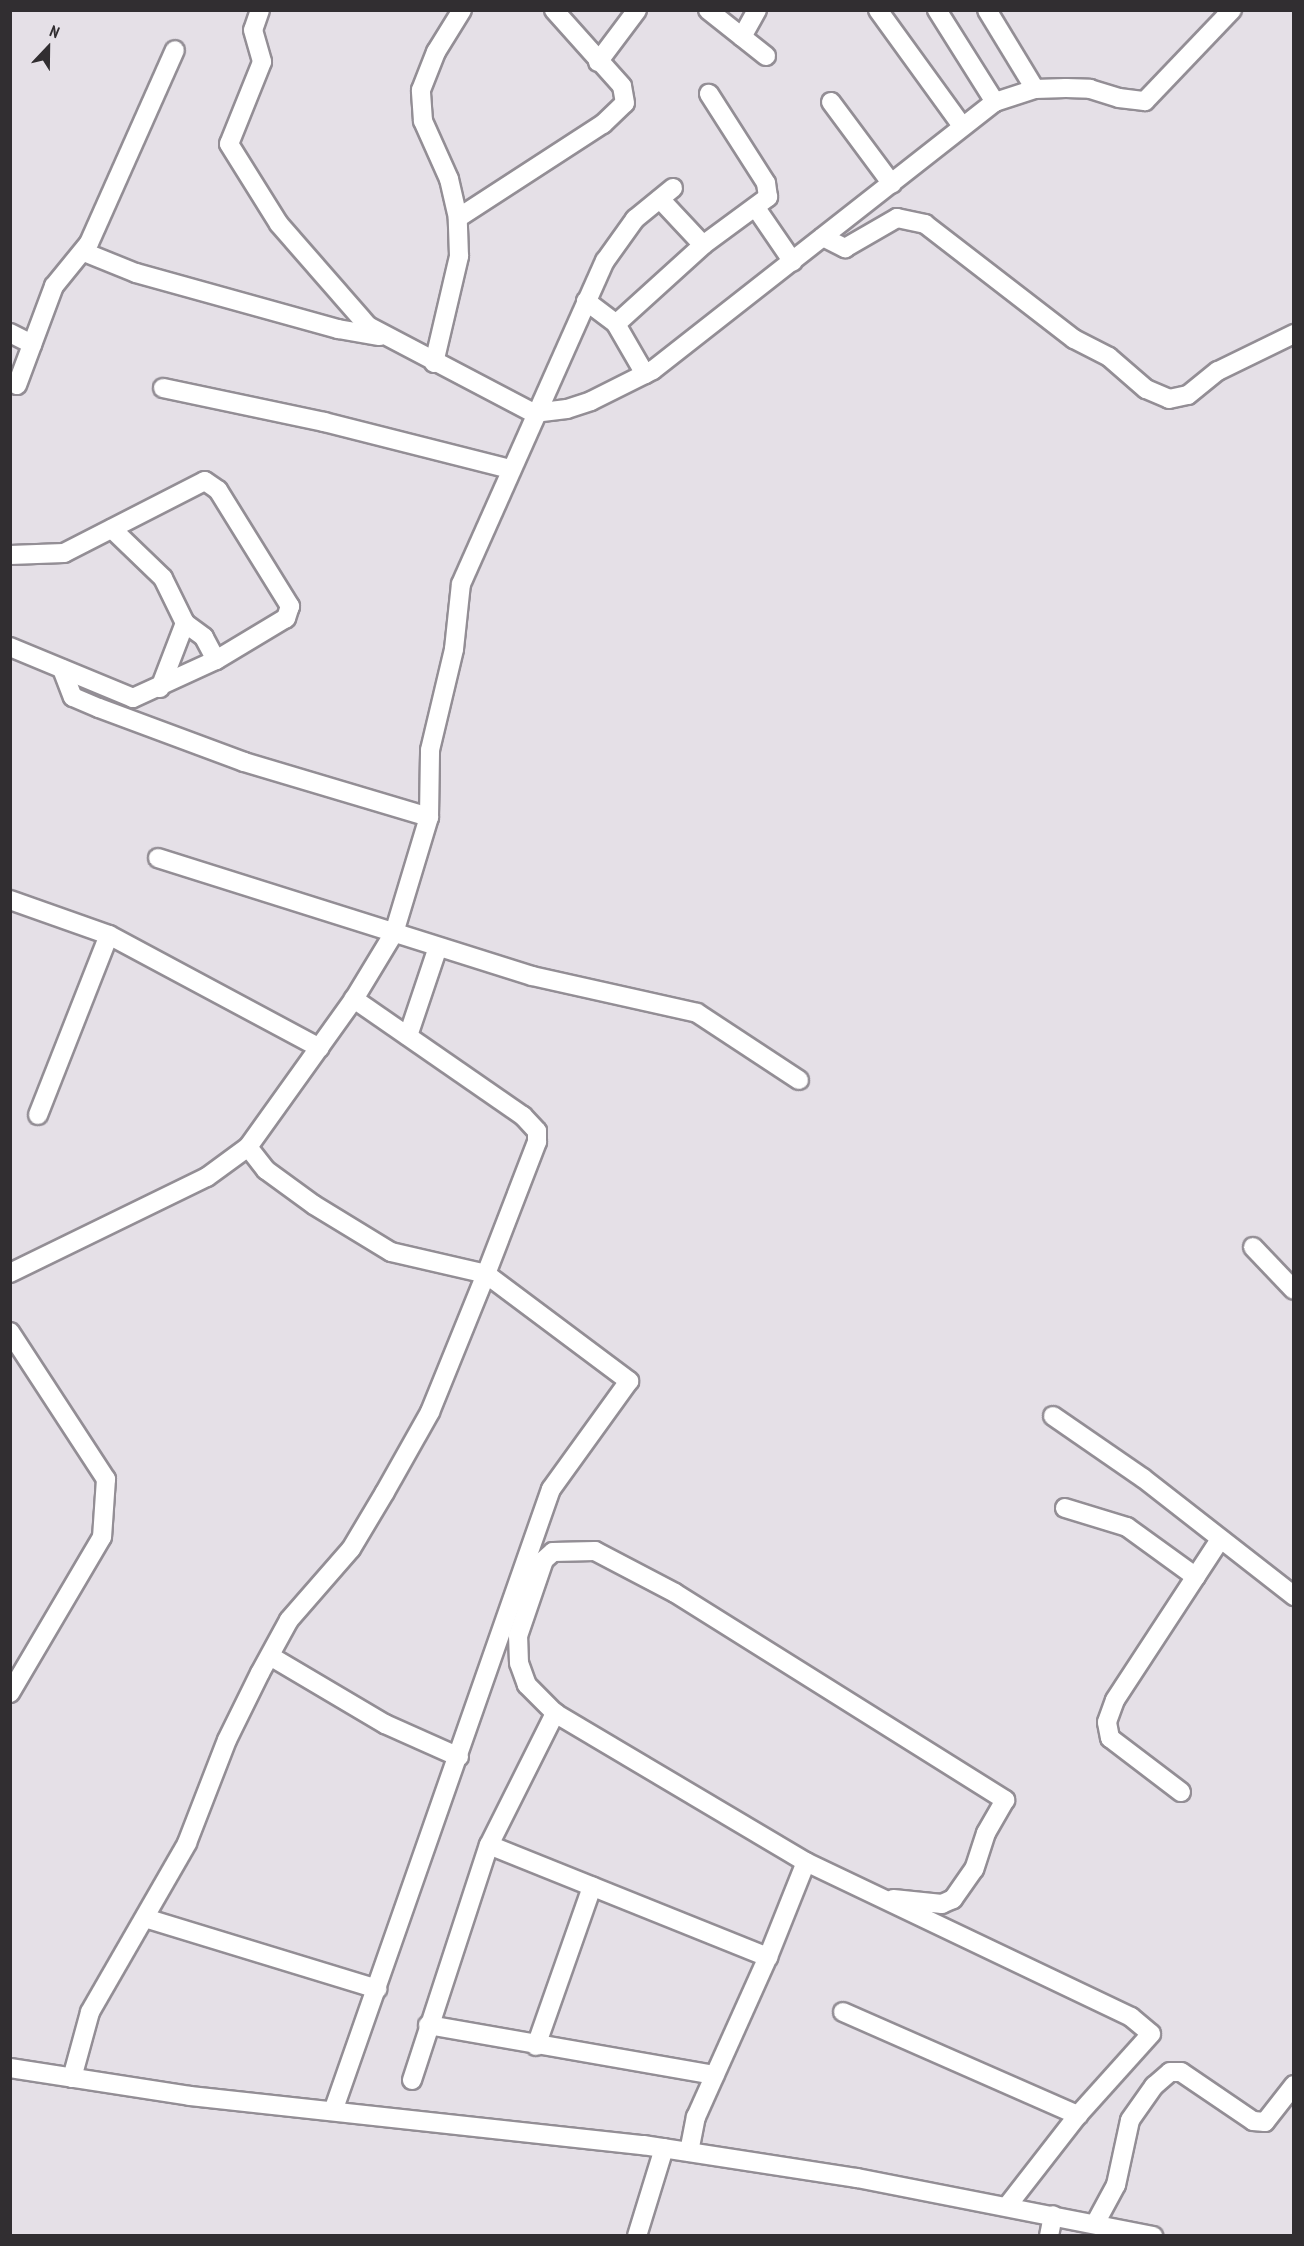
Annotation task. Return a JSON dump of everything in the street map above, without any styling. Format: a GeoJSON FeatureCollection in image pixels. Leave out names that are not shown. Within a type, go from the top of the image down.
{"type":"FeatureCollection","features":[{"type":"Feature","properties":{"kind":"street"},"geometry":{"type":"LineString","coordinates":[[260,10],[253,30],[262,63],[231,133],[231,151],[279,224],[353,312],[385,337],[534,413],[567,409],[645,374],[793,262],[962,126],[996,102],[1035,89],[1090,89],[1119,98],[1145,101],[1232,10]]}},
{"type":"Feature","properties":{"kind":"street"},"geometry":{"type":"LineString","coordinates":[[434,363],[459,256],[458,218],[449,179],[423,122],[421,90],[436,52],[462,10]]}},
{"type":"Feature","properties":{"kind":"street"},"geometry":{"type":"LineString","coordinates":[[458,218],[617,112],[626,94],[554,10]]}},
{"type":"Feature","properties":{"kind":"street"},"geometry":{"type":"LineString","coordinates":[[598,62],[637,10]]}},
{"type":"Feature","properties":{"kind":"street"},"geometry":{"type":"LineString","coordinates":[[708,10],[766,56]]}},
{"type":"Feature","properties":{"kind":"street"},"geometry":{"type":"LineString","coordinates":[[742,37],[757,10]]}},
{"type":"Feature","properties":{"kind":"street"},"geometry":{"type":"LineString","coordinates":[[878,10],[962,126]]}},
{"type":"Feature","properties":{"kind":"street"},"geometry":{"type":"LineString","coordinates":[[937,10],[996,102]]}},
{"type":"Feature","properties":{"kind":"street"},"geometry":{"type":"LineString","coordinates":[[987,10],[1035,89]]}},
{"type":"Feature","properties":{"kind":"street"},"geometry":{"type":"LineString","coordinates":[[17,386],[54,286],[64,270],[84,252],[175,50]]}},
{"type":"Feature","properties":{"kind":"street"},"geometry":{"type":"LineString","coordinates":[[616,324],[703,245],[768,197],[766,183],[709,94]]}},
{"type":"Feature","properties":{"kind":"street"},"geometry":{"type":"LineString","coordinates":[[831,102],[892,184]]}},
{"type":"Feature","properties":{"kind":"street"},"geometry":{"type":"LineString","coordinates":[[11,1271],[207,1177],[248,1147],[354,999],[394,933],[429,817],[429,750],[454,649],[460,584],[534,413],[604,261],[635,219],[666,193],[703,245]]}},
{"type":"Feature","properties":{"kind":"street"},"geometry":{"type":"LineString","coordinates":[[756,208],[793,262]]}},
{"type":"Feature","properties":{"kind":"street"},"geometry":{"type":"LineString","coordinates":[[823,237],[845,249],[891,221],[914,219],[1074,339],[1109,357],[1146,389],[1169,399],[1188,395],[1218,371],[1293,334]]}},
{"type":"Feature","properties":{"kind":"street"},"geometry":{"type":"LineString","coordinates":[[84,252],[136,273],[338,329],[385,337]]}},
{"type":"Feature","properties":{"kind":"street"},"geometry":{"type":"LineString","coordinates":[[586,302],[616,324],[645,374]]}},
{"type":"Feature","properties":{"kind":"street"},"geometry":{"type":"LineString","coordinates":[[10,333],[32,344]]}},
{"type":"Feature","properties":{"kind":"street"},"geometry":{"type":"LineString","coordinates":[[163,388],[324,422],[510,469]]}},
{"type":"Feature","properties":{"kind":"street"},"geometry":{"type":"LineString","coordinates":[[10,555],[64,553],[194,483],[205,481],[218,490],[290,606],[286,618],[216,660],[160,688],[133,698],[10,647]]}},
{"type":"Feature","properties":{"kind":"street"},"geometry":{"type":"LineString","coordinates":[[112,529],[163,578],[185,623],[204,638],[216,660]]}},
{"type":"Feature","properties":{"kind":"street"},"geometry":{"type":"LineString","coordinates":[[160,688],[185,623]]}},
{"type":"Feature","properties":{"kind":"street"},"geometry":{"type":"LineString","coordinates":[[62,669],[73,697],[99,708],[244,762],[429,817]]}},
{"type":"Feature","properties":{"kind":"street"},"geometry":{"type":"LineString","coordinates":[[158,858],[532,976],[697,1013],[799,1080]]}},
{"type":"Feature","properties":{"kind":"street"},"geometry":{"type":"LineString","coordinates":[[15,900],[109,935],[320,1047]]}},
{"type":"Feature","properties":{"kind":"street"},"geometry":{"type":"LineString","coordinates":[[38,1115],[109,935]]}},
{"type":"Feature","properties":{"kind":"street"},"geometry":{"type":"LineString","coordinates":[[408,1036],[438,947]]}},
{"type":"Feature","properties":{"kind":"street"},"geometry":{"type":"LineString","coordinates":[[72,2078],[90,2012],[187,1843],[227,1740],[289,1620],[351,1550],[430,1412],[537,1142],[537,1131],[523,1116],[354,999]]}},
{"type":"Feature","properties":{"kind":"street"},"geometry":{"type":"LineString","coordinates":[[248,1147],[266,1170],[314,1205],[391,1252],[486,1274],[629,1381],[551,1489],[459,1757],[333,2111]]}},
{"type":"Feature","properties":{"kind":"street"},"geometry":{"type":"LineString","coordinates":[[1253,1247],[1293,1290]]}},
{"type":"Feature","properties":{"kind":"street"},"geometry":{"type":"LineString","coordinates":[[10,1332],[105,1479],[102,1537],[10,1693]]}},
{"type":"Feature","properties":{"kind":"street"},"geometry":{"type":"LineString","coordinates":[[1053,1416],[1143,1478],[1219,1541],[1293,1596]]}},
{"type":"Feature","properties":{"kind":"street"},"geometry":{"type":"LineString","coordinates":[[1065,1508],[1127,1527],[1196,1577]]}},
{"type":"Feature","properties":{"kind":"street"},"geometry":{"type":"LineString","coordinates":[[1181,1792],[1110,1738],[1107,1722],[1115,1700],[1219,1541]]}},
{"type":"Feature","properties":{"kind":"street"},"geometry":{"type":"LineString","coordinates":[[877,1897],[948,1902],[974,1869],[986,1833],[1005,1800],[685,1599],[595,1551],[553,1552],[544,1560],[518,1636],[519,1663],[527,1685],[555,1713],[806,1862],[877,1897],[1131,2017],[1151,2034],[1078,2115],[1008,2205]]}},
{"type":"Feature","properties":{"kind":"street"},"geometry":{"type":"LineString","coordinates":[[270,1656],[385,1724],[459,1757]]}},
{"type":"Feature","properties":{"kind":"street"},"geometry":{"type":"LineString","coordinates":[[411,2080],[489,1845],[555,1713]]}},
{"type":"Feature","properties":{"kind":"street"},"geometry":{"type":"LineString","coordinates":[[489,1845],[768,1957]]}},
{"type":"Feature","properties":{"kind":"street"},"geometry":{"type":"LineString","coordinates":[[689,2152],[696,2117],[768,1957],[806,1862]]}},
{"type":"Feature","properties":{"kind":"street"},"geometry":{"type":"LineString","coordinates":[[536,2046],[592,1887]]}},
{"type":"Feature","properties":{"kind":"street"},"geometry":{"type":"LineString","coordinates":[[145,1918],[377,1989]]}},
{"type":"Feature","properties":{"kind":"street"},"geometry":{"type":"LineString","coordinates":[[843,2012],[1078,2115]]}},
{"type":"Feature","properties":{"kind":"street"},"geometry":{"type":"LineString","coordinates":[[428,2025],[536,2046],[715,2075]]}},
{"type":"Feature","properties":{"kind":"street"},"geometry":{"type":"LineString","coordinates":[[10,2068],[333,2111],[664,2148],[1008,2205],[1153,2235]]}},
{"type":"Feature","properties":{"kind":"street"},"geometry":{"type":"LineString","coordinates":[[1096,2222],[1116,2185],[1130,2120],[1154,2086],[1170,2072],[1181,2072],[1253,2121],[1265,2122],[1293,2085]]}},
{"type":"Feature","properties":{"kind":"street"},"geometry":{"type":"LineString","coordinates":[[637,2235],[664,2148]]}},
{"type":"Feature","properties":{"kind":"street"},"geometry":{"type":"LineString","coordinates":[[1049,2235],[1053,2215]]}}]}
